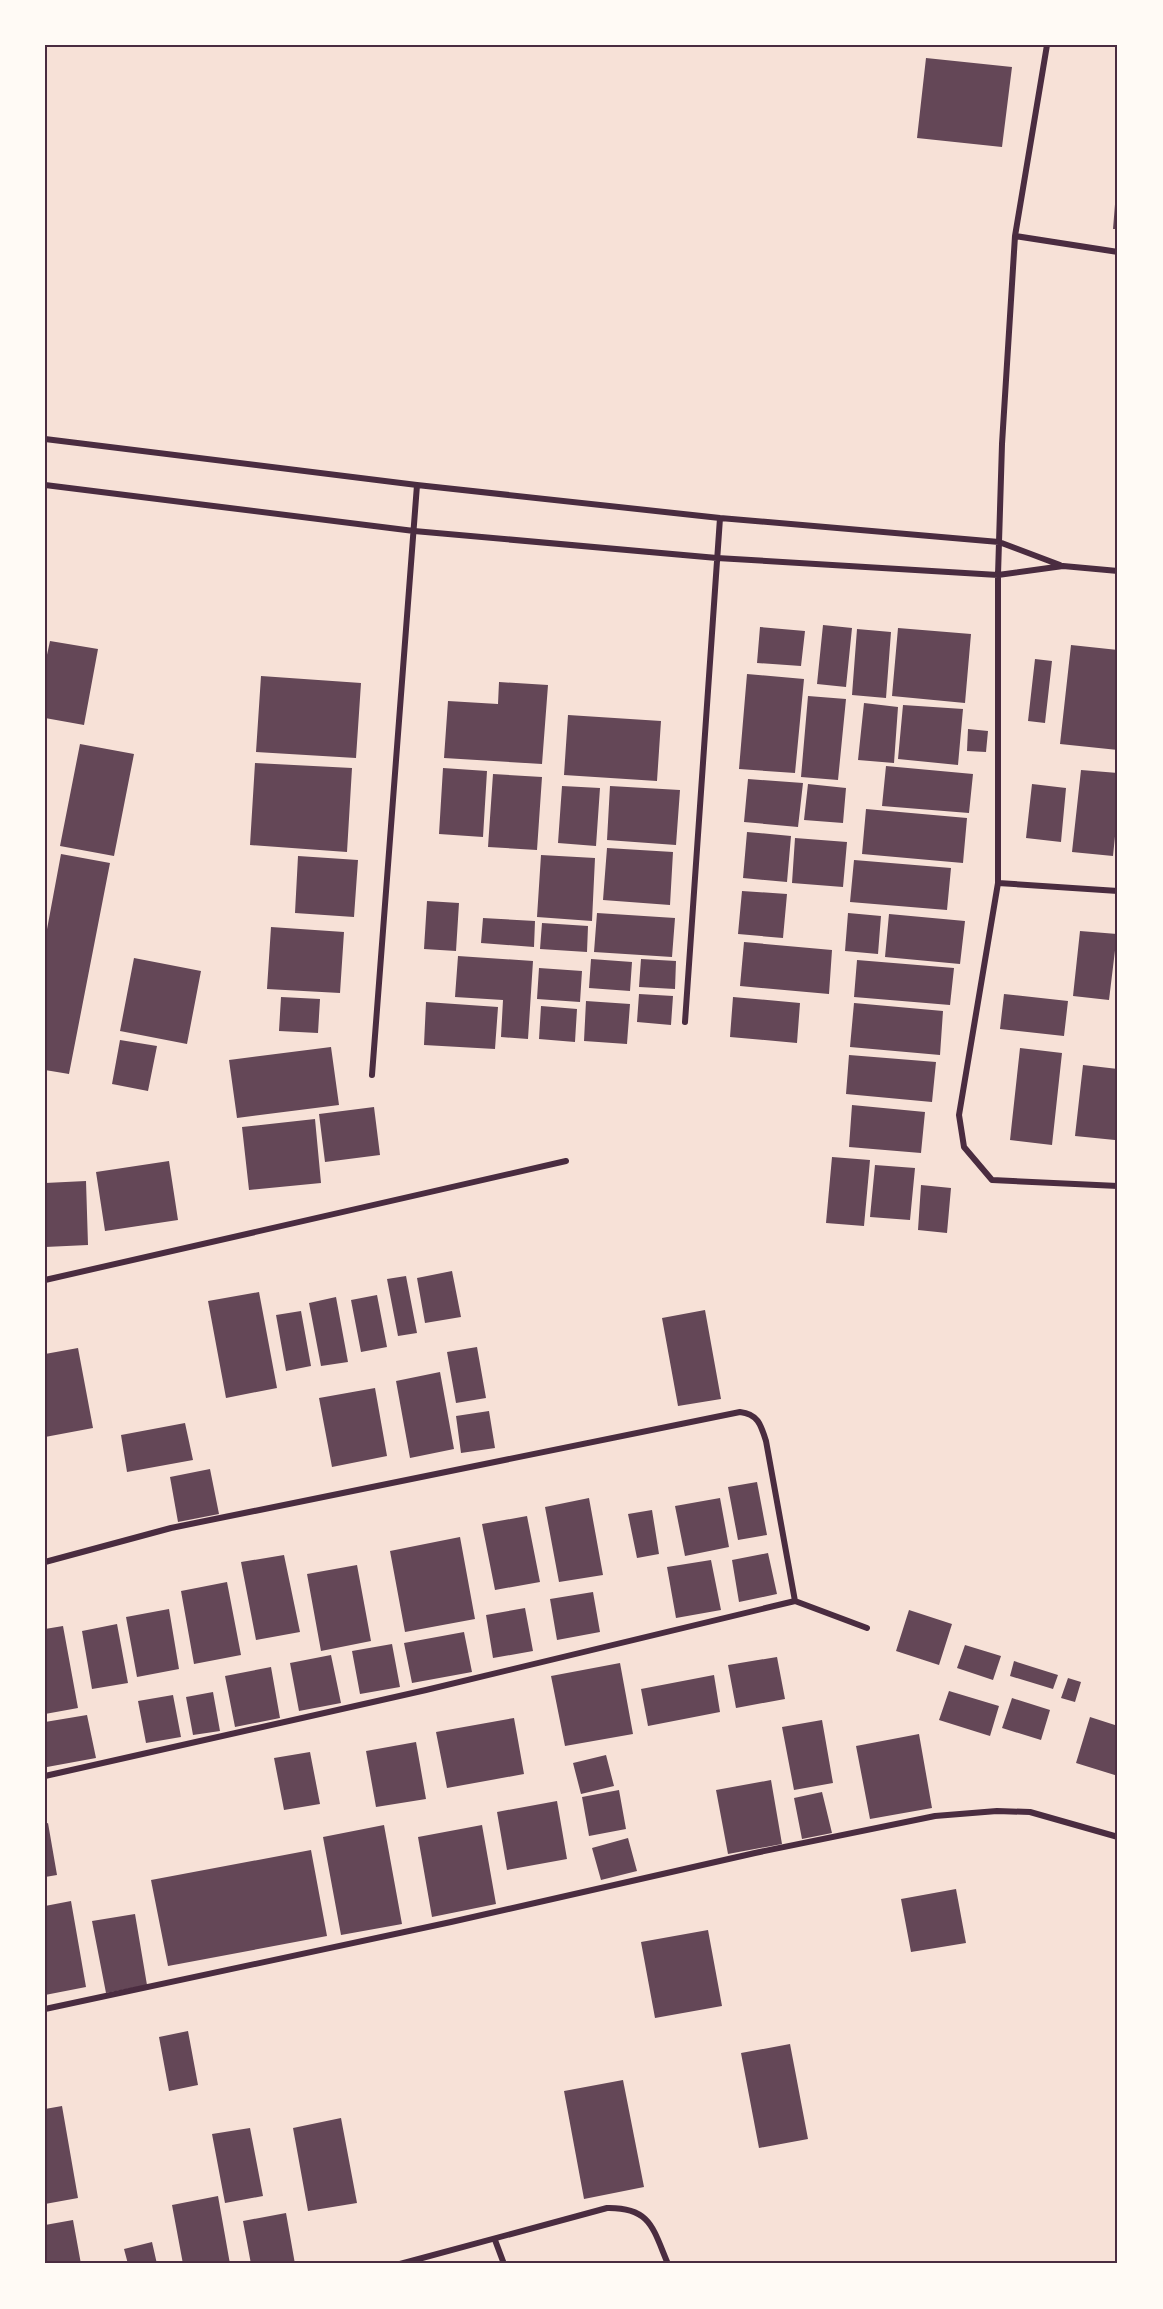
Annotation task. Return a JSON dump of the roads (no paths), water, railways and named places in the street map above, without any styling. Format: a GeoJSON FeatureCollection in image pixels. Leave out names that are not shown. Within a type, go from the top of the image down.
{"type":"FeatureCollection","features":[{"type":"Feature","properties":{"kind":"street"},"geometry":{"type":"LineString","coordinates":[[1047,45],[1015,236],[1002,444],[998,575],[998,883],[958,1115],[964,1147],[992,1180],[1118,1186]]}},
{"type":"Feature","properties":{"kind":"street"},"geometry":{"type":"LineString","coordinates":[[1015,236],[1118,252]]}},
{"type":"Feature","properties":{"kind":"street"},"geometry":{"type":"LineString","coordinates":[[45,439],[417,485],[720,518],[999,542],[1063,566]]}},
{"type":"Feature","properties":{"kind":"street"},"geometry":{"type":"LineString","coordinates":[[45,484],[414,531],[717,558],[998,575],[1063,566],[1118,571]]}},
{"type":"Feature","properties":{"kind":"street"},"geometry":{"type":"LineString","coordinates":[[372,1075],[417,485]]}},
{"type":"Feature","properties":{"kind":"street"},"geometry":{"type":"LineString","coordinates":[[685,1022],[720,518]]}},
{"type":"Feature","properties":{"kind":"street"},"geometry":{"type":"LineString","coordinates":[[998,883],[1118,891]]}},
{"type":"Feature","properties":{"kind":"street"},"geometry":{"type":"LineString","coordinates":[[45,1280],[566,1161]]}},
{"type":"Feature","properties":{"kind":"street"},"geometry":{"type":"LineString","coordinates":[[45,1562],[171,1528],[740,1412],[749,1413],[757,1419],[766,1441],[795,1602]]}},
{"type":"Feature","properties":{"kind":"street"},"geometry":{"type":"LineString","coordinates":[[45,1776],[426,1690],[795,1602],[867,1628]]}},
{"type":"Feature","properties":{"kind":"street"},"geometry":{"type":"LineString","coordinates":[[45,2009],[451,1922],[755,1853],[935,1816],[997,1811],[1030,1812],[1118,1837]]}},
{"type":"Feature","properties":{"kind":"street"},"geometry":{"type":"LineString","coordinates":[[400,2264],[607,2208],[626,2208],[642,2215],[653,2231],[668,2264]]}},
{"type":"Feature","properties":{"kind":"street"},"geometry":{"type":"LineString","coordinates":[[495,2240],[504,2264]]}}]}
